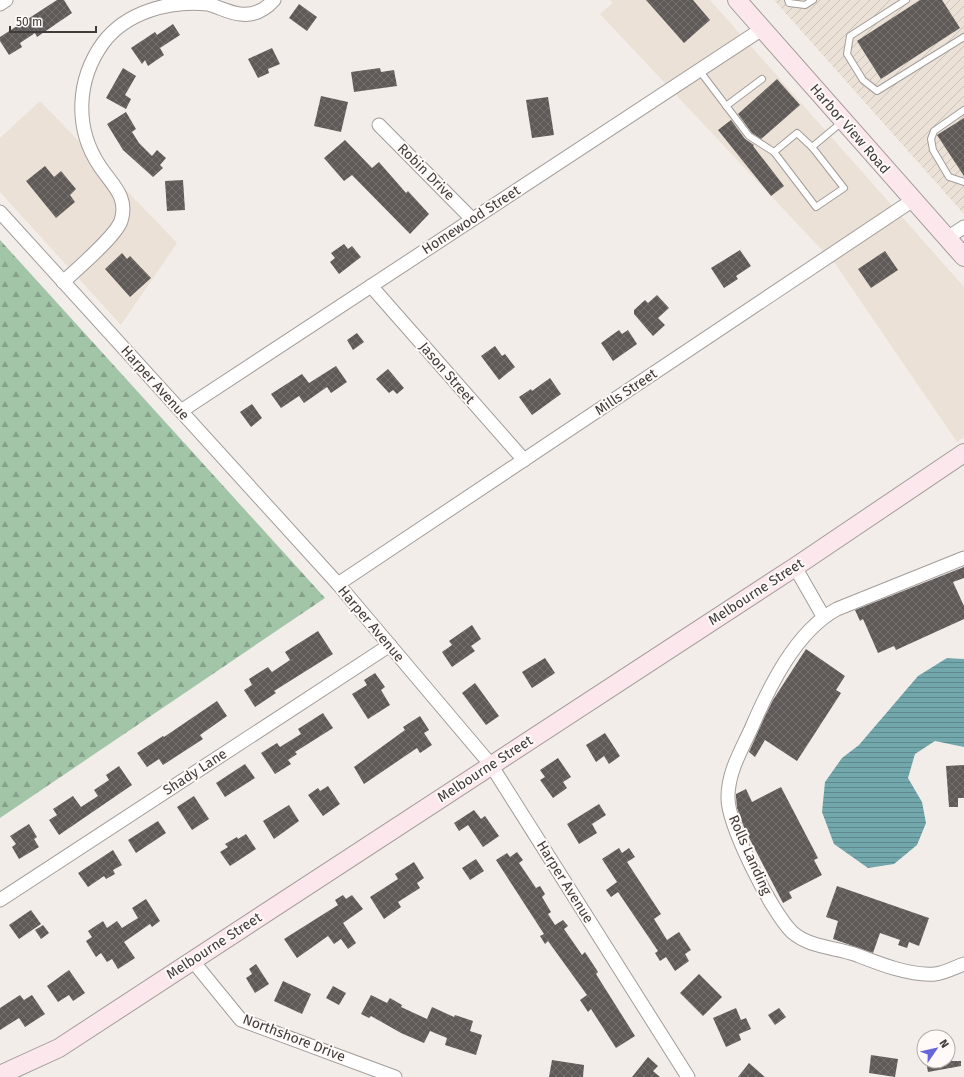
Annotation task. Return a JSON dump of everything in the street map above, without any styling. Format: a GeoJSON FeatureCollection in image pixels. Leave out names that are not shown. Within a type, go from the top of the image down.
{"type":"FeatureCollection","features":[{"type":"Feature","properties":{"kind":"street"},"geometry":{"type":"LineString","coordinates":[[0,4],[6,0]]}},
{"type":"Feature","properties":{"kind":"street"},"geometry":{"type":"LineString","coordinates":[[63,282],[112,234],[120,222],[123,207],[120,192],[99,166],[91,151],[82,120],[82,98],[88,71],[104,42],[128,20],[159,6],[191,2],[208,4],[239,14],[254,14],[267,8],[274,0]]}},
{"type":"Feature","properties":{"kind":"street","name":"Harbor View Road"},"geometry":{"type":"LineString","coordinates":[[737,0],[964,257]]}},
{"type":"Feature","properties":{"kind":"street","name":"Homewood Street"},"geometry":{"type":"LineString","coordinates":[[180,411],[762,29]]}},
{"type":"Feature","properties":{"kind":"street","name":"Robin Drive"},"geometry":{"type":"LineString","coordinates":[[379,125],[472,219]]}},
{"type":"Feature","properties":{"kind":"street","name":"Mills Street"},"geometry":{"type":"LineString","coordinates":[[338,584],[913,200]]}},
{"type":"Feature","properties":{"kind":"street","name":"Harper Avenue"},"geometry":{"type":"LineString","coordinates":[[0,212],[338,584],[491,765],[688,1077]]}},
{"type":"Feature","properties":{"kind":"street"},"geometry":{"type":"LineString","coordinates":[[947,238],[964,227]]}},
{"type":"Feature","properties":{"kind":"street","name":"Jason Street"},"geometry":{"type":"LineString","coordinates":[[371,286],[524,460]]}},
{"type":"Feature","properties":{"kind":"street","name":"Melbourne Street"},"geometry":{"type":"LineString","coordinates":[[0,1076],[59,1048],[795,567],[964,453]]}},
{"type":"Feature","properties":{"kind":"street","name":"Rolls Landing"},"geometry":{"type":"LineString","coordinates":[[964,558],[823,616],[795,649],[768,691],[735,764],[727,798],[730,814],[741,842],[776,911],[793,932],[813,943],[849,952],[920,974],[937,974],[964,964]]}},
{"type":"Feature","properties":{"kind":"street"},"geometry":{"type":"LineString","coordinates":[[795,567],[823,616]]}},
{"type":"Feature","properties":{"kind":"street","name":"Shady Lane"},"geometry":{"type":"LineString","coordinates":[[0,900],[390,645]]}},
{"type":"Feature","properties":{"kind":"street","name":"Northshore Drive"},"geometry":{"type":"LineString","coordinates":[[192,960],[241,1020],[395,1077]]}},
{"type":"Feature","properties":{"kind":"lane"},"geometry":{"type":"LineString","coordinates":[[788,0],[789,2],[805,5],[813,0]]}},
{"type":"Feature","properties":{"kind":"lane"},"geometry":{"type":"LineString","coordinates":[[906,0],[850,36],[847,54],[863,80],[878,90],[964,37]]}},
{"type":"Feature","properties":{"kind":"lane"},"geometry":{"type":"LineString","coordinates":[[699,70],[749,136],[774,152],[816,207],[844,188],[812,147],[797,133],[774,152]]}},
{"type":"Feature","properties":{"kind":"lane"},"geometry":{"type":"LineString","coordinates":[[726,106],[762,79]]}},
{"type":"Feature","properties":{"kind":"lane"},"geometry":{"type":"LineString","coordinates":[[964,110],[934,131],[931,139],[933,150],[949,177],[964,182]]}},
{"type":"Feature","properties":{"kind":"lane"},"geometry":{"type":"LineString","coordinates":[[812,147],[843,121]]}},
{"type":"Feature","properties":{"kind":"shaded area"},"geometry":{"type":"Polygon","coordinates":[[[610,0],[710,0],[964,287],[964,437],[957,442],[836,265],[600,14],[613,3],[610,0]]]}},
{"type":"Feature","properties":{"kind":"shaded area"},"geometry":{"type":"Polygon","coordinates":[[[774,0],[964,0],[964,214],[774,0]]]}},
{"type":"Feature","properties":{"kind":"shaded area"},"geometry":{"type":"Polygon","coordinates":[[[40,101],[177,243],[121,325],[0,192],[0,138],[40,101]]]}},
{"type":"Feature","properties":{"kind":"green space"},"geometry":{"type":"Polygon","coordinates":[[[0,240],[325,598],[0,818],[0,240]]]}},
{"type":"Feature","properties":{"kind":"water"},"geometry":{"type":"Polygon","coordinates":[[[947,658],[964,659],[964,747],[935,741],[915,754],[908,778],[922,802],[926,823],[917,845],[894,864],[868,868],[834,844],[822,812],[825,782],[842,758],[859,745],[918,676],[947,658]]]}},
{"type":"Feature","properties":{"kind":"building"},"geometry":{"type":"Polygon","coordinates":[[[57,0],[64,0],[72,13],[37,37],[35,33],[20,43],[22,47],[9,55],[0,41],[0,37],[57,0]]]}},
{"type":"Feature","properties":{"kind":"building"},"geometry":{"type":"Polygon","coordinates":[[[646,0],[693,0],[710,20],[684,43],[646,0]]]}},
{"type":"Feature","properties":{"kind":"building"},"geometry":{"type":"Polygon","coordinates":[[[920,0],[942,0],[960,28],[881,79],[857,41],[920,0]]]}},
{"type":"Feature","properties":{"kind":"building"},"geometry":{"type":"Polygon","coordinates":[[[299,4],[317,17],[307,31],[289,18],[299,4]]]}},
{"type":"Feature","properties":{"kind":"building"},"geometry":{"type":"Polygon","coordinates":[[[173,24],[180,35],[160,48],[164,55],[148,66],[145,60],[142,64],[131,48],[155,32],[157,35],[173,24]]]}},
{"type":"Feature","properties":{"kind":"building"},"geometry":{"type":"Polygon","coordinates":[[[272,48],[280,64],[268,69],[269,73],[258,78],[248,59],[272,48]]]}},
{"type":"Feature","properties":{"kind":"building"},"geometry":{"type":"Polygon","coordinates":[[[123,68],[136,76],[125,95],[131,99],[126,109],[106,98],[123,68]]]}},
{"type":"Feature","properties":{"kind":"building"},"geometry":{"type":"Polygon","coordinates":[[[380,68],[381,72],[394,70],[397,86],[354,92],[351,72],[380,68]]]}},
{"type":"Feature","properties":{"kind":"building"},"geometry":{"type":"Polygon","coordinates":[[[777,79],[800,105],[761,139],[752,133],[738,114],[777,79]]]}},
{"type":"Feature","properties":{"kind":"building"},"geometry":{"type":"Polygon","coordinates":[[[321,96],[348,102],[341,132],[314,126],[321,96]]]}},
{"type":"Feature","properties":{"kind":"building"},"geometry":{"type":"Polygon","coordinates":[[[548,97],[554,135],[532,138],[526,100],[548,97]]]}},
{"type":"Feature","properties":{"kind":"building"},"geometry":{"type":"Polygon","coordinates":[[[126,112],[136,129],[132,132],[139,143],[152,156],[157,150],[166,158],[160,165],[163,168],[153,177],[123,150],[107,124],[126,112]]]}},
{"type":"Feature","properties":{"kind":"building"},"geometry":{"type":"Polygon","coordinates":[[[964,118],[964,176],[937,135],[964,118]]]}},
{"type":"Feature","properties":{"kind":"building"},"geometry":{"type":"Polygon","coordinates":[[[731,120],[745,139],[754,145],[753,146],[784,186],[771,196],[718,130],[731,120]]]}},
{"type":"Feature","properties":{"kind":"building"},"geometry":{"type":"Polygon","coordinates":[[[345,140],[372,168],[379,162],[406,193],[408,191],[429,214],[410,234],[352,175],[344,181],[324,158],[345,140]]]}},
{"type":"Feature","properties":{"kind":"building"},"geometry":{"type":"Polygon","coordinates":[[[45,166],[54,177],[61,171],[76,189],[70,195],[75,202],[56,218],[26,181],[45,166]]]}},
{"type":"Feature","properties":{"kind":"building"},"geometry":{"type":"Polygon","coordinates":[[[183,180],[185,210],[167,211],[165,181],[183,180]]]}},
{"type":"Feature","properties":{"kind":"building"},"geometry":{"type":"Polygon","coordinates":[[[344,244],[348,249],[352,246],[361,257],[339,274],[330,262],[335,258],[331,253],[344,244]]]}},
{"type":"Feature","properties":{"kind":"building"},"geometry":{"type":"Polygon","coordinates":[[[740,250],[751,266],[736,276],[738,279],[724,288],[711,268],[740,250]]]}},
{"type":"Feature","properties":{"kind":"building"},"geometry":{"type":"Polygon","coordinates":[[[885,251],[898,270],[871,288],[858,269],[885,251]]]}},
{"type":"Feature","properties":{"kind":"building"},"geometry":{"type":"Polygon","coordinates":[[[122,253],[127,259],[130,256],[151,278],[130,297],[105,269],[122,253]]]}},
{"type":"Feature","properties":{"kind":"building"},"geometry":{"type":"Polygon","coordinates":[[[657,295],[669,308],[658,318],[665,325],[653,336],[634,314],[634,310],[645,300],[648,303],[657,295]]]}},
{"type":"Feature","properties":{"kind":"building"},"geometry":{"type":"Polygon","coordinates":[[[619,330],[622,334],[628,330],[637,344],[613,361],[601,343],[619,330]]]}},
{"type":"Feature","properties":{"kind":"building"},"geometry":{"type":"Polygon","coordinates":[[[357,333],[364,342],[353,350],[347,340],[357,333]]]}},
{"type":"Feature","properties":{"kind":"building"},"geometry":{"type":"Polygon","coordinates":[[[495,346],[502,356],[505,354],[515,367],[499,380],[481,356],[495,346]]]}},
{"type":"Feature","properties":{"kind":"building"},"geometry":{"type":"Polygon","coordinates":[[[336,366],[347,382],[331,393],[327,387],[304,403],[299,396],[281,408],[271,394],[302,374],[309,383],[336,366]]]}},
{"type":"Feature","properties":{"kind":"building"},"geometry":{"type":"Polygon","coordinates":[[[388,369],[404,388],[397,394],[393,390],[389,393],[376,379],[388,369]]]}},
{"type":"Feature","properties":{"kind":"building"},"geometry":{"type":"Polygon","coordinates":[[[550,378],[561,394],[532,415],[519,397],[531,389],[532,391],[550,378]]]}},
{"type":"Feature","properties":{"kind":"building"},"geometry":{"type":"Polygon","coordinates":[[[252,404],[262,418],[251,427],[240,412],[252,404]]]}},
{"type":"Feature","properties":{"kind":"building"},"geometry":{"type":"Polygon","coordinates":[[[964,567],[964,578],[953,582],[964,606],[964,619],[896,650],[894,646],[878,653],[863,619],[860,621],[855,610],[964,567]]]}},
{"type":"Feature","properties":{"kind":"building"},"geometry":{"type":"Polygon","coordinates":[[[472,625],[481,639],[471,646],[475,651],[452,667],[442,652],[452,645],[449,641],[472,625]]]}},
{"type":"Feature","properties":{"kind":"building"},"geometry":{"type":"Polygon","coordinates":[[[318,631],[333,654],[274,691],[276,693],[255,707],[244,690],[252,685],[249,679],[268,667],[272,672],[290,660],[285,652],[318,631]]]}},
{"type":"Feature","properties":{"kind":"building"},"geometry":{"type":"Polygon","coordinates":[[[806,649],[845,676],[836,690],[841,693],[797,761],[765,740],[755,757],[749,752],[765,716],[773,700],[806,649]]]}},
{"type":"Feature","properties":{"kind":"building"},"geometry":{"type":"Polygon","coordinates":[[[545,658],[555,673],[532,688],[522,672],[545,658]]]}},
{"type":"Feature","properties":{"kind":"building"},"geometry":{"type":"Polygon","coordinates":[[[375,673],[385,687],[381,690],[390,705],[368,719],[352,694],[367,685],[364,680],[375,673]]]}},
{"type":"Feature","properties":{"kind":"building"},"geometry":{"type":"Polygon","coordinates":[[[475,683],[499,716],[486,725],[462,693],[475,683]]]}},
{"type":"Feature","properties":{"kind":"building"},"geometry":{"type":"Polygon","coordinates":[[[217,701],[227,716],[200,735],[203,739],[163,765],[159,759],[147,767],[137,753],[163,736],[164,737],[217,701]]]}},
{"type":"Feature","properties":{"kind":"building"},"geometry":{"type":"Polygon","coordinates":[[[323,713],[333,728],[295,752],[297,754],[288,760],[291,764],[275,774],[261,753],[277,743],[280,747],[301,734],[298,729],[323,713]]]}},
{"type":"Feature","properties":{"kind":"building"},"geometry":{"type":"Polygon","coordinates":[[[420,716],[429,730],[424,733],[432,745],[420,753],[417,748],[364,784],[354,767],[405,730],[403,727],[420,716]]]}},
{"type":"Feature","properties":{"kind":"building"},"geometry":{"type":"Polygon","coordinates":[[[605,733],[620,756],[609,764],[604,756],[596,762],[586,745],[605,733]]]}},
{"type":"Feature","properties":{"kind":"building"},"geometry":{"type":"Polygon","coordinates":[[[558,758],[571,777],[563,782],[567,788],[553,798],[540,780],[545,777],[540,770],[558,758]]]}},
{"type":"Feature","properties":{"kind":"building"},"geometry":{"type":"Polygon","coordinates":[[[245,764],[255,778],[225,797],[216,783],[245,764]]]}},
{"type":"Feature","properties":{"kind":"building"},"geometry":{"type":"Polygon","coordinates":[[[964,765],[964,798],[958,798],[958,807],[949,807],[946,766],[964,765]]]}},
{"type":"Feature","properties":{"kind":"building"},"geometry":{"type":"Polygon","coordinates":[[[119,766],[132,785],[59,835],[49,820],[57,815],[53,809],[73,796],[81,807],[98,796],[94,790],[109,780],[106,775],[119,766]]]}},
{"type":"Feature","properties":{"kind":"building"},"geometry":{"type":"Polygon","coordinates":[[[328,786],[340,804],[323,816],[308,795],[318,788],[320,791],[328,786]]]}},
{"type":"Feature","properties":{"kind":"building"},"geometry":{"type":"Polygon","coordinates":[[[781,787],[818,858],[814,860],[822,875],[789,892],[792,898],[783,903],[745,830],[737,808],[736,797],[736,794],[746,789],[752,802],[781,787]]]}},
{"type":"Feature","properties":{"kind":"building"},"geometry":{"type":"Polygon","coordinates":[[[194,796],[209,819],[192,830],[177,807],[194,796]]]}},
{"type":"Feature","properties":{"kind":"building"},"geometry":{"type":"Polygon","coordinates":[[[599,804],[606,815],[592,824],[597,833],[579,844],[567,824],[599,804]]]}},
{"type":"Feature","properties":{"kind":"building"},"geometry":{"type":"Polygon","coordinates":[[[289,805],[299,821],[274,839],[263,821],[289,805]]]}},
{"type":"Feature","properties":{"kind":"building"},"geometry":{"type":"Polygon","coordinates":[[[474,810],[481,819],[485,816],[499,836],[483,847],[468,825],[459,831],[454,823],[474,810]]]}},
{"type":"Feature","properties":{"kind":"building"},"geometry":{"type":"Polygon","coordinates":[[[158,821],[166,833],[136,853],[128,840],[158,821]]]}},
{"type":"Feature","properties":{"kind":"building"},"geometry":{"type":"Polygon","coordinates":[[[29,824],[37,837],[34,839],[39,847],[19,859],[12,847],[16,844],[10,836],[29,824]]]}},
{"type":"Feature","properties":{"kind":"building"},"geometry":{"type":"Polygon","coordinates":[[[246,834],[256,849],[230,866],[220,852],[228,847],[225,844],[246,834]]]}},
{"type":"Feature","properties":{"kind":"building"},"geometry":{"type":"Polygon","coordinates":[[[619,848],[622,853],[629,848],[635,857],[627,862],[661,914],[654,919],[667,940],[679,932],[691,950],[685,954],[689,961],[675,971],[666,957],[660,961],[655,953],[658,951],[618,892],[611,897],[606,890],[617,882],[602,859],[619,848]]]}},
{"type":"Feature","properties":{"kind":"building"},"geometry":{"type":"Polygon","coordinates":[[[113,850],[122,865],[113,870],[115,874],[106,879],[104,876],[88,887],[78,873],[113,850]]]}},
{"type":"Feature","properties":{"kind":"building"},"geometry":{"type":"Polygon","coordinates":[[[517,852],[523,860],[519,863],[536,888],[540,886],[545,894],[542,897],[551,912],[548,914],[555,925],[563,920],[568,926],[564,929],[582,955],[585,952],[598,972],[596,974],[635,1036],[616,1048],[591,1009],[588,1012],[580,1000],[587,995],[548,941],[545,944],[540,936],[544,934],[496,860],[507,853],[510,857],[517,852]]]}},
{"type":"Feature","properties":{"kind":"building"},"geometry":{"type":"Polygon","coordinates":[[[476,859],[484,871],[470,880],[462,868],[476,859]]]}},
{"type":"Feature","properties":{"kind":"building"},"geometry":{"type":"Polygon","coordinates":[[[414,862],[424,878],[417,883],[420,888],[398,902],[401,907],[384,919],[370,897],[398,879],[395,874],[414,862]]]}},
{"type":"Feature","properties":{"kind":"building"},"geometry":{"type":"Polygon","coordinates":[[[837,886],[929,918],[919,946],[909,942],[907,948],[898,945],[900,940],[880,933],[873,953],[833,939],[838,921],[826,917],[837,886]]]}},
{"type":"Feature","properties":{"kind":"building"},"geometry":{"type":"Polygon","coordinates":[[[343,895],[346,899],[352,895],[363,909],[343,923],[356,943],[348,949],[341,939],[334,944],[328,936],[297,958],[284,939],[338,905],[335,900],[343,895]]]}},
{"type":"Feature","properties":{"kind":"building"},"geometry":{"type":"Polygon","coordinates":[[[146,899],[160,921],[152,927],[150,924],[124,942],[135,958],[118,969],[112,959],[107,962],[101,953],[96,957],[86,941],[92,937],[88,931],[103,921],[107,928],[117,921],[122,928],[138,918],[132,908],[146,899]]]}},
{"type":"Feature","properties":{"kind":"building"},"geometry":{"type":"Polygon","coordinates":[[[31,910],[41,924],[19,939],[9,925],[31,910]]]}},
{"type":"Feature","properties":{"kind":"building"},"geometry":{"type":"Polygon","coordinates":[[[43,925],[49,933],[41,939],[35,930],[43,925]]]}},
{"type":"Feature","properties":{"kind":"building"},"geometry":{"type":"Polygon","coordinates":[[[256,964],[269,984],[255,993],[246,978],[252,974],[249,969],[256,964]]]}},
{"type":"Feature","properties":{"kind":"building"},"geometry":{"type":"Polygon","coordinates":[[[69,970],[85,993],[73,1001],[69,995],[58,1002],[47,986],[69,970]]]}},
{"type":"Feature","properties":{"kind":"building"},"geometry":{"type":"Polygon","coordinates":[[[699,974],[722,997],[703,1016],[680,993],[699,974]]]}},
{"type":"Feature","properties":{"kind":"building"},"geometry":{"type":"Polygon","coordinates":[[[283,981],[311,994],[302,1014],[274,1001],[283,981]]]}},
{"type":"Feature","properties":{"kind":"building"},"geometry":{"type":"Polygon","coordinates":[[[333,986],[346,993],[339,1005],[326,998],[333,986]]]}},
{"type":"Feature","properties":{"kind":"building"},"geometry":{"type":"Polygon","coordinates":[[[20,995],[24,1000],[32,995],[45,1014],[25,1027],[19,1018],[0,1030],[0,1008],[20,995]]]}},
{"type":"Feature","properties":{"kind":"building"},"geometry":{"type":"Polygon","coordinates":[[[371,995],[387,1003],[390,998],[402,1005],[401,1007],[427,1019],[432,1007],[454,1017],[455,1015],[473,1021],[470,1031],[482,1035],[476,1055],[445,1045],[447,1038],[430,1031],[424,1043],[401,1033],[371,1016],[369,1018],[361,1014],[371,995]]]}},
{"type":"Feature","properties":{"kind":"building"},"geometry":{"type":"Polygon","coordinates":[[[736,1008],[741,1020],[746,1018],[751,1029],[739,1034],[741,1040],[726,1047],[713,1018],[736,1008]]]}},
{"type":"Feature","properties":{"kind":"building"},"geometry":{"type":"Polygon","coordinates":[[[779,1008],[786,1017],[775,1025],[768,1015],[779,1008]]]}},
{"type":"Feature","properties":{"kind":"building"},"geometry":{"type":"Polygon","coordinates":[[[871,1055],[898,1059],[895,1077],[869,1073],[871,1055]]]}},
{"type":"Feature","properties":{"kind":"building"},"geometry":{"type":"Polygon","coordinates":[[[648,1057],[658,1066],[653,1071],[660,1077],[632,1077],[648,1057]]]}},
{"type":"Feature","properties":{"kind":"building"},"geometry":{"type":"Polygon","coordinates":[[[552,1060],[584,1065],[583,1077],[549,1077],[552,1060]]]}},
{"type":"Feature","properties":{"kind":"building"},"geometry":{"type":"Polygon","coordinates":[[[956,1061],[961,1061],[961,1066],[956,1067],[956,1061]]]}},
{"type":"Feature","properties":{"kind":"building"},"geometry":{"type":"Polygon","coordinates":[[[749,1063],[765,1077],[738,1077],[749,1063]]]}},
{"type":"Feature","properties":{"kind":"building"},"geometry":{"type":"Polygon","coordinates":[[[927,1069],[944,1069],[928,1072],[927,1069]]]}}]}
